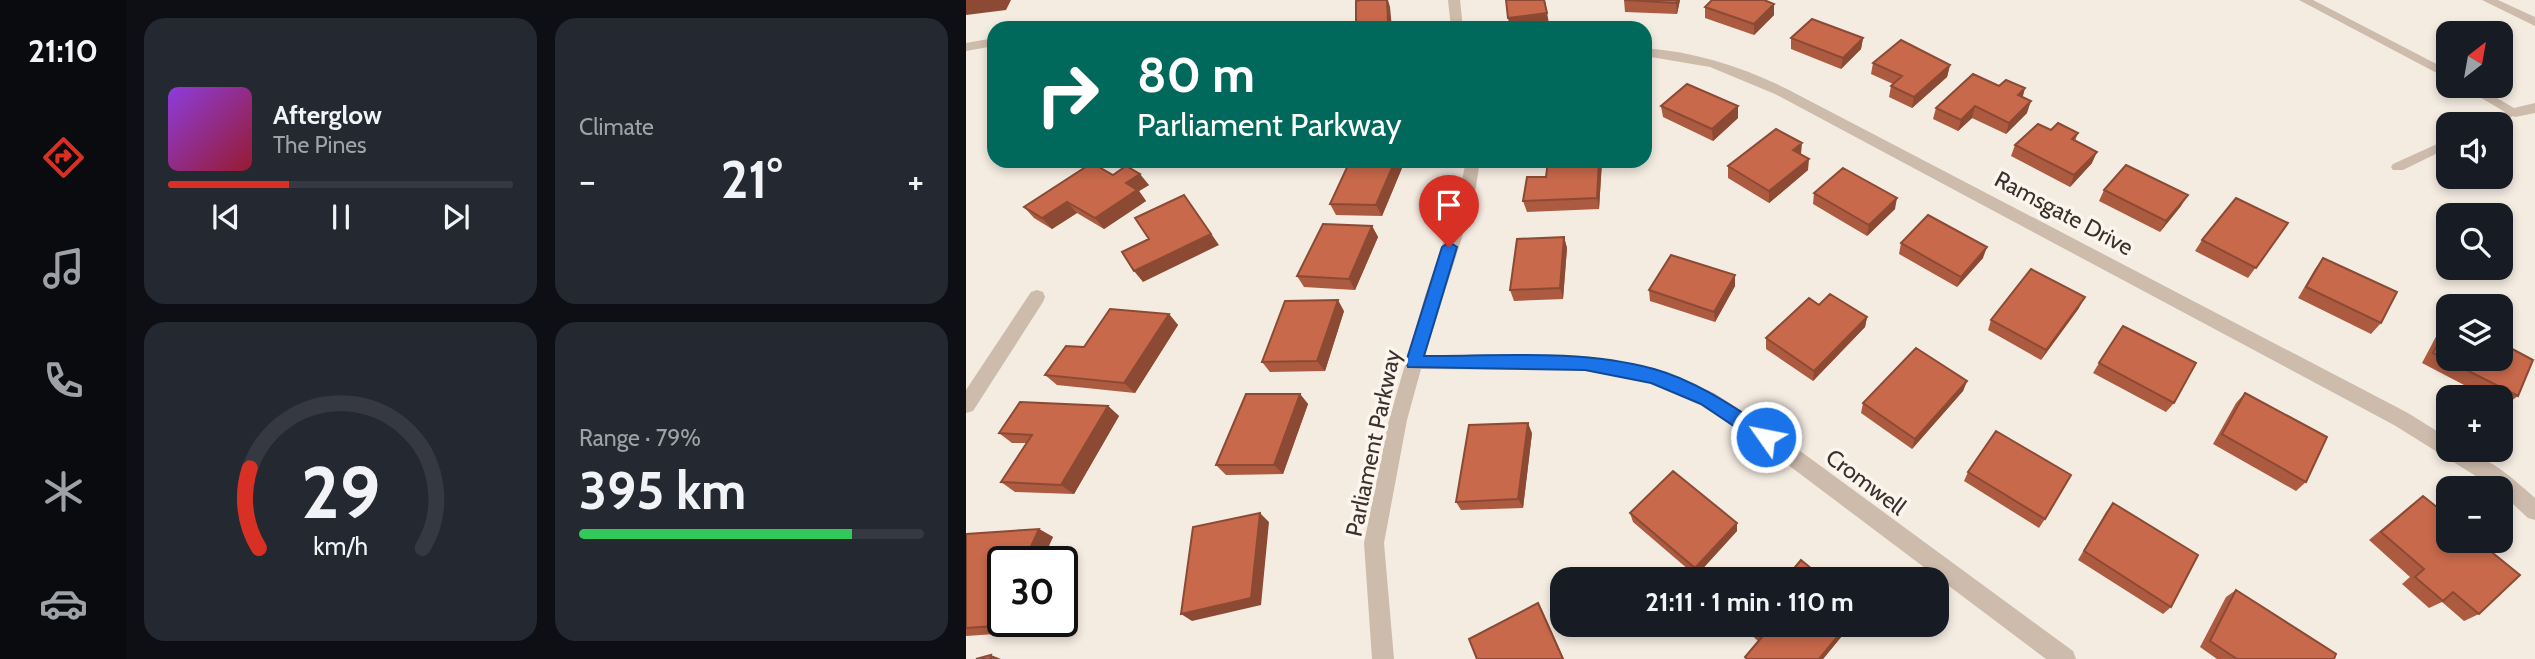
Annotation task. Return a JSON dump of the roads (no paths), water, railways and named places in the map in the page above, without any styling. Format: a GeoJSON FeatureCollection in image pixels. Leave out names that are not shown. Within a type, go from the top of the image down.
{"type":"FeatureCollection","features":[{"type":"Feature","properties":{"kind":"street"},"geometry":{"type":"LineString","coordinates":[[1454,0],[1457,21]]}},
{"type":"Feature","properties":{"kind":"street"},"geometry":{"type":"LineString","coordinates":[[2487,0],[2535,22]]}},
{"type":"Feature","properties":{"kind":"street"},"geometry":{"type":"LineString","coordinates":[[966,47],[987,44]]}},
{"type":"Feature","properties":{"kind":"street","name":"Ramsgate Drive"},"geometry":{"type":"LineString","coordinates":[[1652,53],[1693,57],[1738,70],[2401,419],[2436,440]]}},
{"type":"Feature","properties":{"kind":"street"},"geometry":{"type":"LineString","coordinates":[[2515,112],[2535,108]]}},
{"type":"Feature","properties":{"kind":"street","name":"Parliament Parkway"},"geometry":{"type":"LineString","coordinates":[[1383,659],[1374,543],[1398,420],[1433,296],[1466,199],[1472,168]]}},
{"type":"Feature","properties":{"kind":"street"},"geometry":{"type":"LineString","coordinates":[[966,405],[1037,298]]}},
{"type":"Feature","properties":{"kind":"street","name":"Cromwell"},"geometry":{"type":"LineString","coordinates":[[1414,362],[1585,363],[1653,376],[1707,399],[1766,437],[2065,659]]}},
{"type":"Feature","properties":{"kind":"street","name":"Ramsgate Drive"},"geometry":{"type":"LineString","coordinates":[[2471,462],[2500,480],[2535,511]]}},
{"type":"Feature","properties":{"kind":"lane"},"geometry":{"type":"LineString","coordinates":[[2305,0],[2436,69]]}},
{"type":"Feature","properties":{"kind":"lane"},"geometry":{"type":"LineString","coordinates":[[2489,98],[2515,112]]}},
{"type":"Feature","properties":{"kind":"lane"},"geometry":{"type":"LineString","coordinates":[[2398,167],[2436,149]]}}]}
